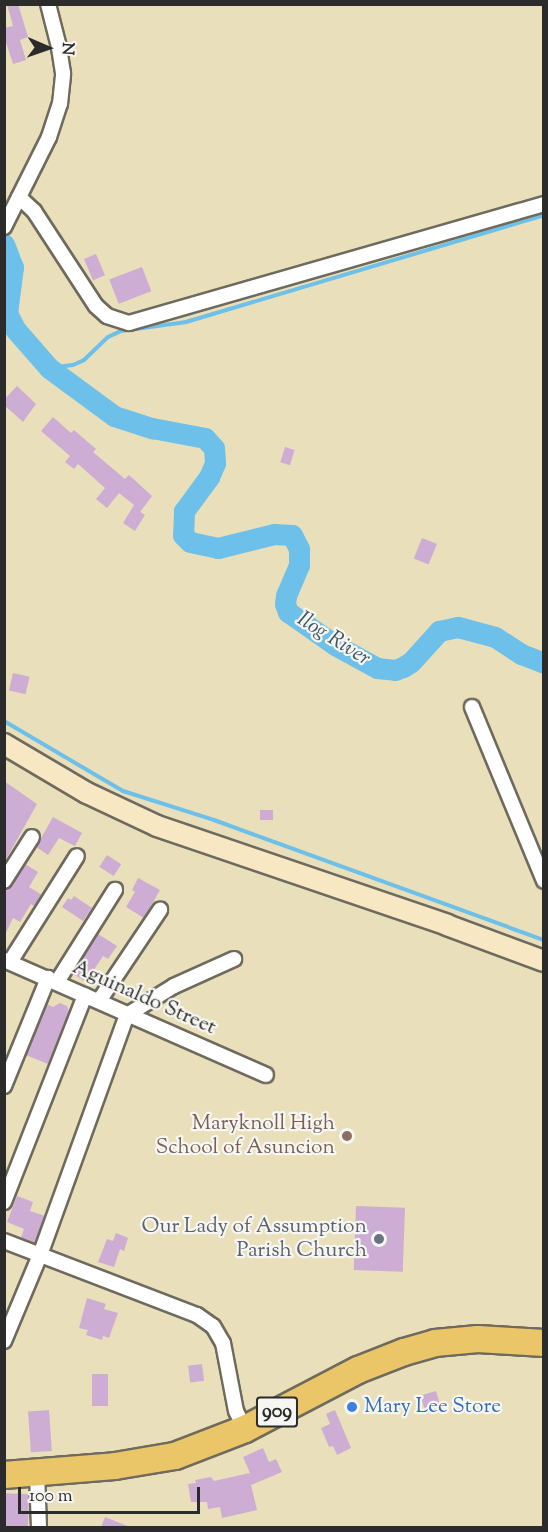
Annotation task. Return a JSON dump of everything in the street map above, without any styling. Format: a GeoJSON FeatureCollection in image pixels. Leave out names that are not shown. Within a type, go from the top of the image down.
{"type":"FeatureCollection","features":[{"type":"Feature","properties":{"kind":"highway","name":"909"},"geometry":{"type":"LineString","coordinates":[[247,1434],[358,1370],[404,1352],[435,1343],[478,1339],[543,1343]]}},
{"type":"Feature","properties":{"kind":"highway","name":"909"},"geometry":{"type":"LineString","coordinates":[[4,1485],[115,1466],[176,1462],[409,1364],[479,1354],[543,1357]]}},
{"type":"Feature","properties":{"kind":"highway","name":"909"},"geometry":{"type":"LineString","coordinates":[[4,1475],[37,1478]]}},
{"type":"Feature","properties":{"kind":"street"},"geometry":{"type":"LineString","coordinates":[[4,227],[49,136],[60,104],[63,73],[60,47],[48,4]]}},
{"type":"Feature","properties":{"kind":"street"},"geometry":{"type":"LineString","coordinates":[[16,203],[38,216],[96,306],[107,316],[129,323],[543,204]]}},
{"type":"Feature","properties":{"kind":"street"},"geometry":{"type":"LineString","coordinates":[[472,707],[543,881]]}},
{"type":"Feature","properties":{"kind":"street"},"geometry":{"type":"LineString","coordinates":[[4,744],[87,793],[158,826],[447,925],[543,961]]}},
{"type":"Feature","properties":{"kind":"street"},"geometry":{"type":"LineString","coordinates":[[4,881],[32,837]]}},
{"type":"Feature","properties":{"kind":"street"},"geometry":{"type":"LineString","coordinates":[[7,961],[77,856]]}},
{"type":"Feature","properties":{"kind":"street"},"geometry":{"type":"LineString","coordinates":[[4,1086],[53,980],[115,890]]}},
{"type":"Feature","properties":{"kind":"street"},"geometry":{"type":"LineString","coordinates":[[99,1001],[160,910]]}},
{"type":"Feature","properties":{"kind":"street"},"geometry":{"type":"LineString","coordinates":[[4,1341],[40,1255],[127,1015],[174,986],[234,959]]}},
{"type":"Feature","properties":{"kind":"street","name":"Aguinaldo Street"},"geometry":{"type":"LineString","coordinates":[[7,961],[266,1075]]}},
{"type":"Feature","properties":{"kind":"street"},"geometry":{"type":"LineString","coordinates":[[4,1202],[85,995]]}},
{"type":"Feature","properties":{"kind":"street"},"geometry":{"type":"LineString","coordinates":[[4,1241],[197,1315],[213,1326],[223,1343],[236,1411],[247,1434]]}},
{"type":"Feature","properties":{"kind":"street"},"geometry":{"type":"LineString","coordinates":[[37,1478],[39,1527]]}},
{"type":"Feature","properties":{"kind":"building"},"geometry":{"type":"Polygon","coordinates":[[[7,4],[18,4],[28,37],[20,40],[26,60],[13,64],[4,36],[4,28],[13,26],[7,4]]]}},
{"type":"Feature","properties":{"kind":"building"},"geometry":{"type":"Polygon","coordinates":[[[96,254],[105,275],[93,280],[84,259],[96,254]]]}},
{"type":"Feature","properties":{"kind":"building"},"geometry":{"type":"Polygon","coordinates":[[[142,267],[151,291],[119,304],[109,280],[142,267]]]}},
{"type":"Feature","properties":{"kind":"building"},"geometry":{"type":"Polygon","coordinates":[[[17,386],[36,404],[23,422],[4,405],[4,400],[17,386]]]}},
{"type":"Feature","properties":{"kind":"building"},"geometry":{"type":"Polygon","coordinates":[[[53,417],[71,433],[74,430],[96,449],[93,452],[125,479],[129,475],[152,496],[140,512],[145,515],[135,531],[123,523],[134,505],[119,493],[107,508],[96,499],[105,488],[78,464],[74,469],[65,462],[70,456],[41,431],[53,417]]]}},
{"type":"Feature","properties":{"kind":"building"},"geometry":{"type":"Polygon","coordinates":[[[285,447],[295,450],[290,465],[280,462],[285,447]]]}},
{"type":"Feature","properties":{"kind":"building"},"geometry":{"type":"Polygon","coordinates":[[[422,538],[437,544],[429,564],[414,558],[422,538]]]}},
{"type":"Feature","properties":{"kind":"building"},"geometry":{"type":"Polygon","coordinates":[[[13,673],[30,677],[26,694],[9,691],[13,673]]]}},
{"type":"Feature","properties":{"kind":"building"},"geometry":{"type":"Polygon","coordinates":[[[4,781],[37,804],[4,863],[4,781]]]}},
{"type":"Feature","properties":{"kind":"building"},"geometry":{"type":"Polygon","coordinates":[[[260,810],[273,810],[273,820],[260,820],[260,810]]]}},
{"type":"Feature","properties":{"kind":"building"},"geometry":{"type":"Polygon","coordinates":[[[53,817],[82,833],[75,846],[59,838],[48,855],[36,847],[53,817]]]}},
{"type":"Feature","properties":{"kind":"building"},"geometry":{"type":"Polygon","coordinates":[[[107,855],[121,864],[114,876],[99,867],[107,855]]]}},
{"type":"Feature","properties":{"kind":"building"},"geometry":{"type":"Polygon","coordinates":[[[25,864],[38,872],[29,887],[42,895],[34,906],[31,904],[20,922],[13,918],[4,937],[4,894],[25,864]]]}},
{"type":"Feature","properties":{"kind":"building"},"geometry":{"type":"Polygon","coordinates":[[[138,878],[160,890],[144,918],[126,907],[135,892],[132,890],[138,878]]]}},
{"type":"Feature","properties":{"kind":"building"},"geometry":{"type":"Polygon","coordinates":[[[74,896],[92,908],[83,921],[62,907],[68,898],[71,900],[74,896]]]}},
{"type":"Feature","properties":{"kind":"building"},"geometry":{"type":"Polygon","coordinates":[[[98,934],[117,946],[108,959],[103,956],[86,982],[73,974],[98,934]]]}},
{"type":"Feature","properties":{"kind":"building"},"geometry":{"type":"Polygon","coordinates":[[[60,1003],[67,1006],[69,1011],[48,1064],[26,1055],[47,1004],[53,1007],[60,1003]]]}},
{"type":"Feature","properties":{"kind":"building"},"geometry":{"type":"Polygon","coordinates":[[[17,1196],[33,1202],[30,1211],[45,1216],[35,1243],[21,1238],[24,1229],[7,1222],[17,1196]]]}},
{"type":"Feature","properties":{"kind":"building","name":"Our Lady of Assumption Parish Church"},"geometry":{"type":"Polygon","coordinates":[[[356,1206],[405,1208],[403,1272],[354,1270],[356,1206]]]}},
{"type":"Feature","properties":{"kind":"building"},"geometry":{"type":"Polygon","coordinates":[[[116,1233],[128,1238],[124,1251],[120,1249],[114,1267],[98,1262],[107,1239],[113,1241],[116,1233]]]}},
{"type":"Feature","properties":{"kind":"building"},"geometry":{"type":"Polygon","coordinates":[[[87,1298],[106,1304],[104,1309],[118,1313],[109,1338],[103,1336],[102,1340],[86,1335],[88,1330],[79,1328],[87,1298]]]}},
{"type":"Feature","properties":{"kind":"building"},"geometry":{"type":"Polygon","coordinates":[[[202,1364],[204,1381],[190,1383],[188,1366],[202,1364]]]}},
{"type":"Feature","properties":{"kind":"building"},"geometry":{"type":"Polygon","coordinates":[[[92,1374],[108,1374],[108,1406],[92,1406],[92,1374]]]}},
{"type":"Feature","properties":{"kind":"building"},"geometry":{"type":"Polygon","coordinates":[[[436,1391],[441,1409],[426,1414],[421,1395],[436,1391]]]}},
{"type":"Feature","properties":{"kind":"building"},"geometry":{"type":"Polygon","coordinates":[[[49,1410],[52,1451],[31,1452],[28,1411],[49,1410]]]}},
{"type":"Feature","properties":{"kind":"building"},"geometry":{"type":"Polygon","coordinates":[[[335,1410],[351,1448],[337,1455],[333,1446],[329,1447],[321,1428],[330,1424],[326,1414],[335,1410]]]}},
{"type":"Feature","properties":{"kind":"building"},"geometry":{"type":"Polygon","coordinates":[[[263,1448],[269,1462],[276,1459],[282,1472],[251,1485],[257,1510],[222,1518],[220,1507],[208,1509],[207,1502],[191,1502],[188,1484],[211,1477],[214,1481],[250,1473],[243,1457],[263,1448]]]}},
{"type":"Feature","properties":{"kind":"building"},"geometry":{"type":"Polygon","coordinates":[[[4,1493],[29,1494],[28,1527],[4,1526],[4,1493]]]}},
{"type":"Feature","properties":{"kind":"building"},"geometry":{"type":"Polygon","coordinates":[[[105,1517],[130,1527],[101,1527],[105,1517]]]}},
{"type":"Feature","properties":{"kind":"waterway"},"geometry":{"type":"LineString","coordinates":[[49,368],[73,365],[84,360],[108,337],[121,331],[186,322],[544,215]]}},
{"type":"Feature","properties":{"kind":"waterway","name":"Ilog River"},"geometry":{"type":"LineString","coordinates":[[4,244],[13,267],[7,313],[15,329],[49,368],[114,416],[152,428],[205,438],[214,448],[215,463],[209,477],[184,511],[183,535],[190,542],[218,548],[274,534],[292,535],[299,549],[299,565],[286,595],[285,604],[288,612],[335,645],[377,668],[395,670],[403,667],[411,662],[439,631],[458,627],[495,637],[521,654],[544,663]]}},
{"type":"Feature","properties":{"kind":"waterway"},"geometry":{"type":"LineString","coordinates":[[4,721],[123,791],[214,820],[544,940]]}},
{"type":"Feature","properties":{"kind":"place","name":"Maryknoll High School of Asuncion"},"geometry":{"type":"Point","coordinates":[347,1136]}},
{"type":"Feature","properties":{"kind":"place","name":"Our Lady of Assumption Parish Church"},"geometry":{"type":"Point","coordinates":[379,1239]}},
{"type":"Feature","properties":{"kind":"place","name":"Mary Lee Store"},"geometry":{"type":"Point","coordinates":[352,1407]}}]}
